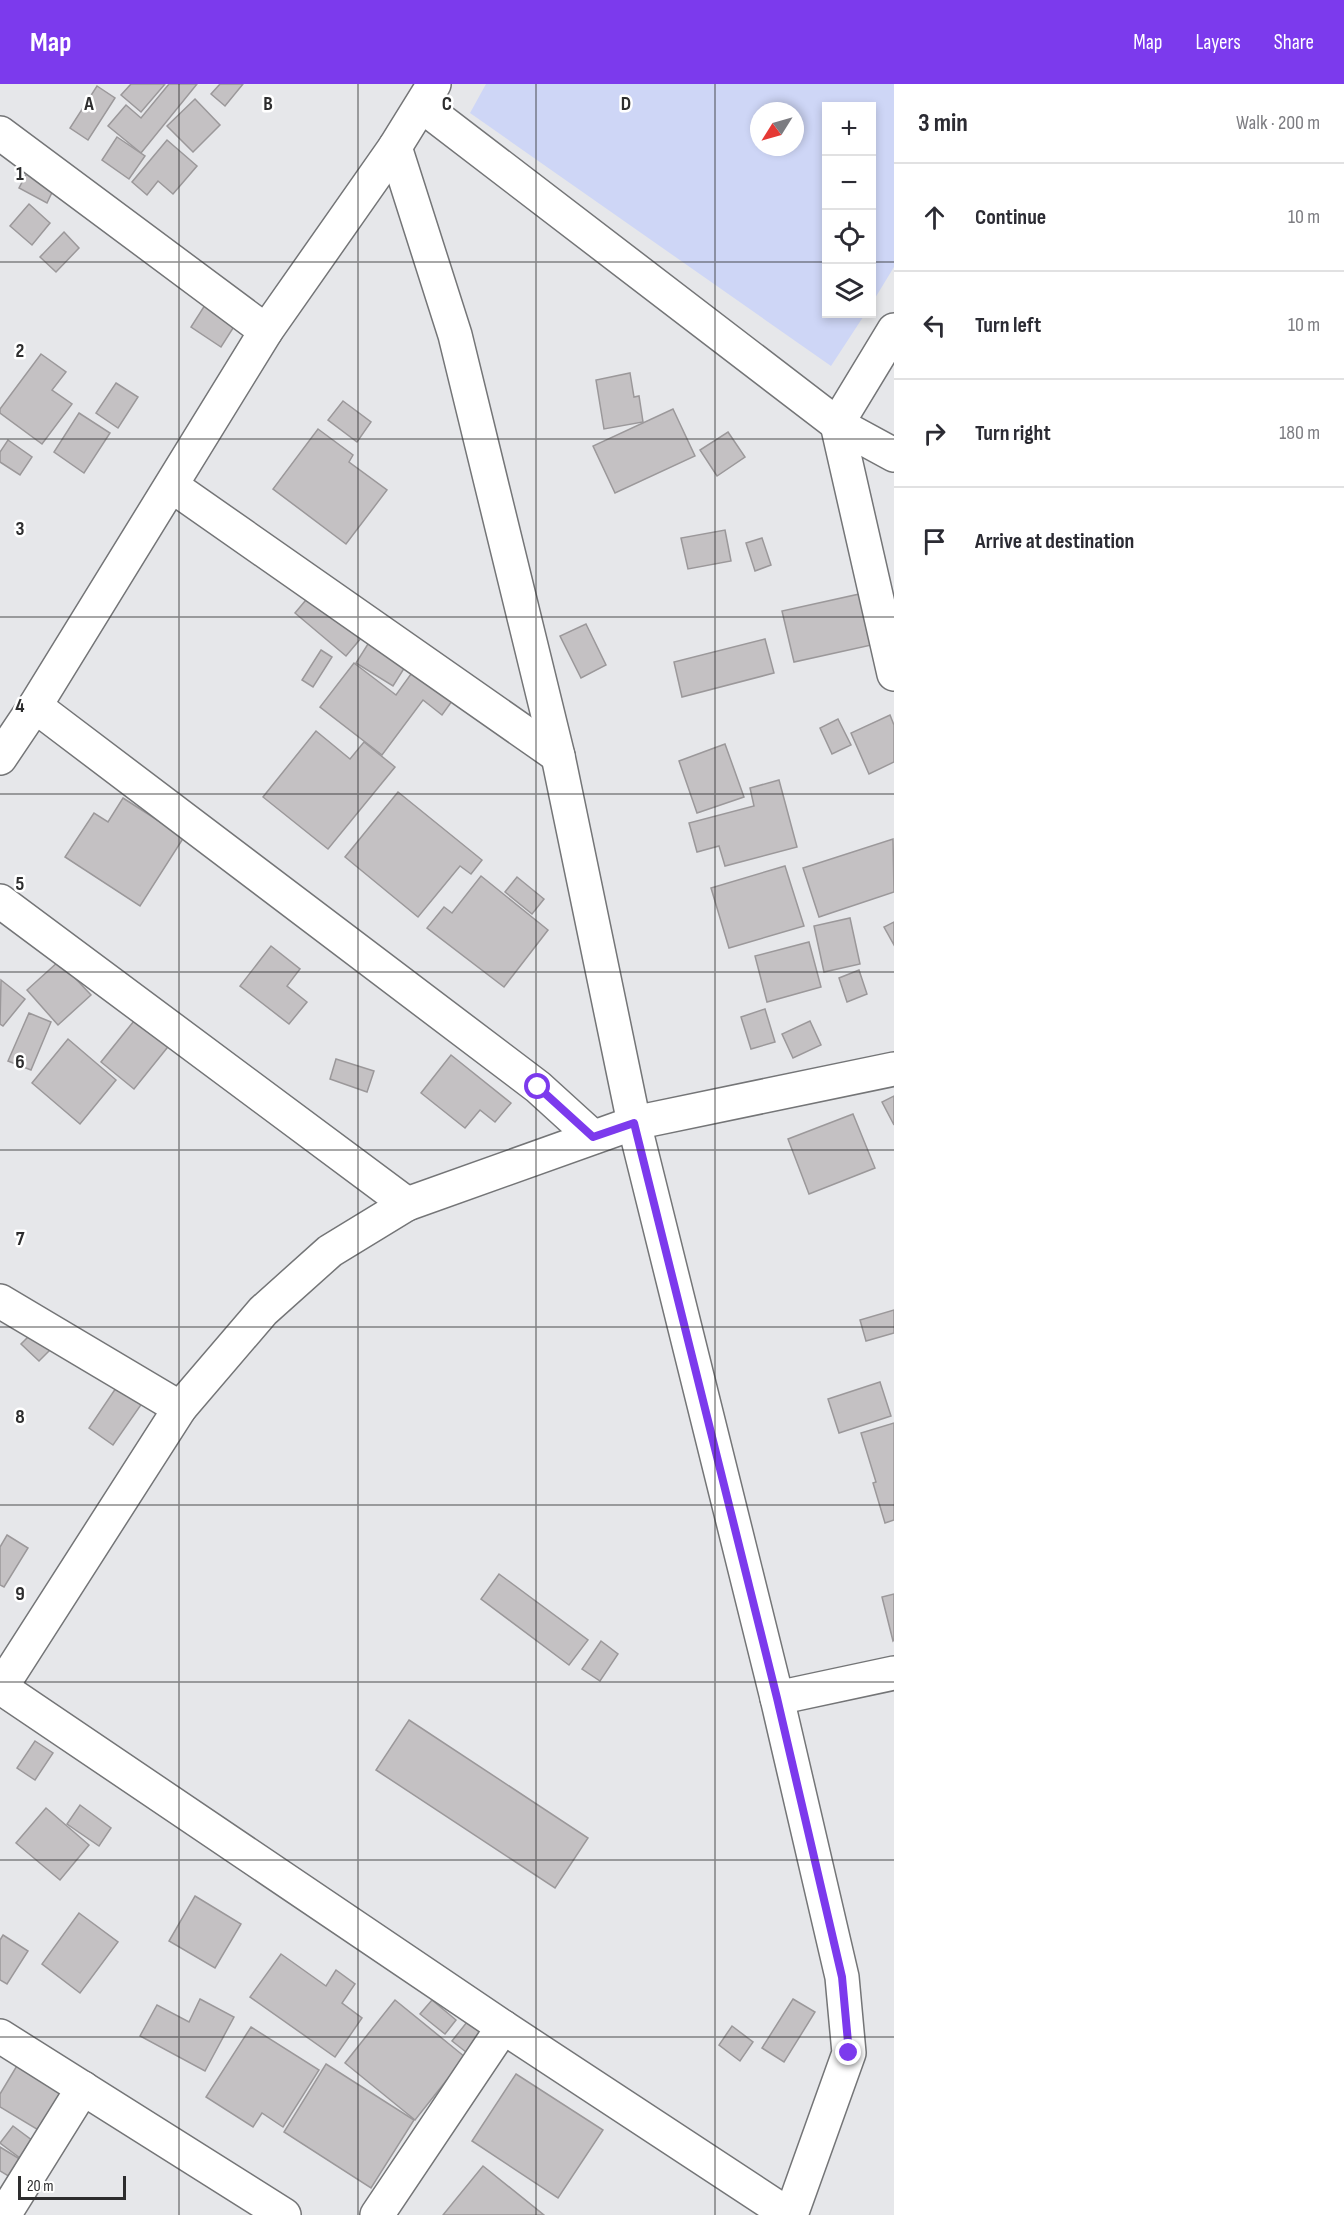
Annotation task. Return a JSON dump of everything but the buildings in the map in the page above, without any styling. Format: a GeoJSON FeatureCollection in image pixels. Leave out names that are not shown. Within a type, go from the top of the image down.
{"type":"FeatureCollection","features":[{"type":"Feature","properties":{"kind":"street"},"geometry":{"type":"LineString","coordinates":[[0,758],[172,486],[266,331],[395,147],[428,95],[837,424],[894,455]]}},
{"type":"Feature","properties":{"kind":"street"},"geometry":{"type":"LineString","coordinates":[[0,133],[266,331]]}},
{"type":"Feature","properties":{"kind":"street"},"geometry":{"type":"LineString","coordinates":[[395,147],[454,335],[558,756],[634,1123],[777,1698],[842,1977],[849,2053],[790,2215],[503,2027],[0,1688],[180,1408],[263,1311],[330,1251],[406,1204],[634,1123],[894,1069]]}},
{"type":"Feature","properties":{"kind":"street"},"geometry":{"type":"LineString","coordinates":[[894,330],[837,424],[894,674]]}},
{"type":"Feature","properties":{"kind":"street"},"geometry":{"type":"LineString","coordinates":[[172,486],[558,756]]}},
{"type":"Feature","properties":{"kind":"street"},"geometry":{"type":"LineString","coordinates":[[34,706],[538,1087],[593,1137]]}},
{"type":"Feature","properties":{"kind":"street"},"geometry":{"type":"LineString","coordinates":[[0,902],[406,1204]]}},
{"type":"Feature","properties":{"kind":"street"},"geometry":{"type":"LineString","coordinates":[[0,1301],[180,1408]]}},
{"type":"Feature","properties":{"kind":"street"},"geometry":{"type":"LineString","coordinates":[[777,1698],[894,1673]]}},
{"type":"Feature","properties":{"kind":"street"},"geometry":{"type":"LineString","coordinates":[[377,2215],[503,2027]]}},
{"type":"Feature","properties":{"kind":"street"},"geometry":{"type":"LineString","coordinates":[[0,2036],[284,2215]]}},
{"type":"Feature","properties":{"kind":"street"},"geometry":{"type":"LineString","coordinates":[[4,2215],[84,2088]]}},
{"type":"Feature","properties":{"kind":"shaded area"},"geometry":{"type":"Polygon","coordinates":[[[486,84],[894,84],[894,267],[876,296],[876,102],[822,102],[822,318],[862,318],[831,366],[470,113],[486,84]]]}},
{"type":"Feature","properties":{"kind":"route"},"geometry":{"type":"LineString","coordinates":[[538,1087],[593,1137],[634,1123],[777,1698],[842,1977],[849,2053]]}}]}
